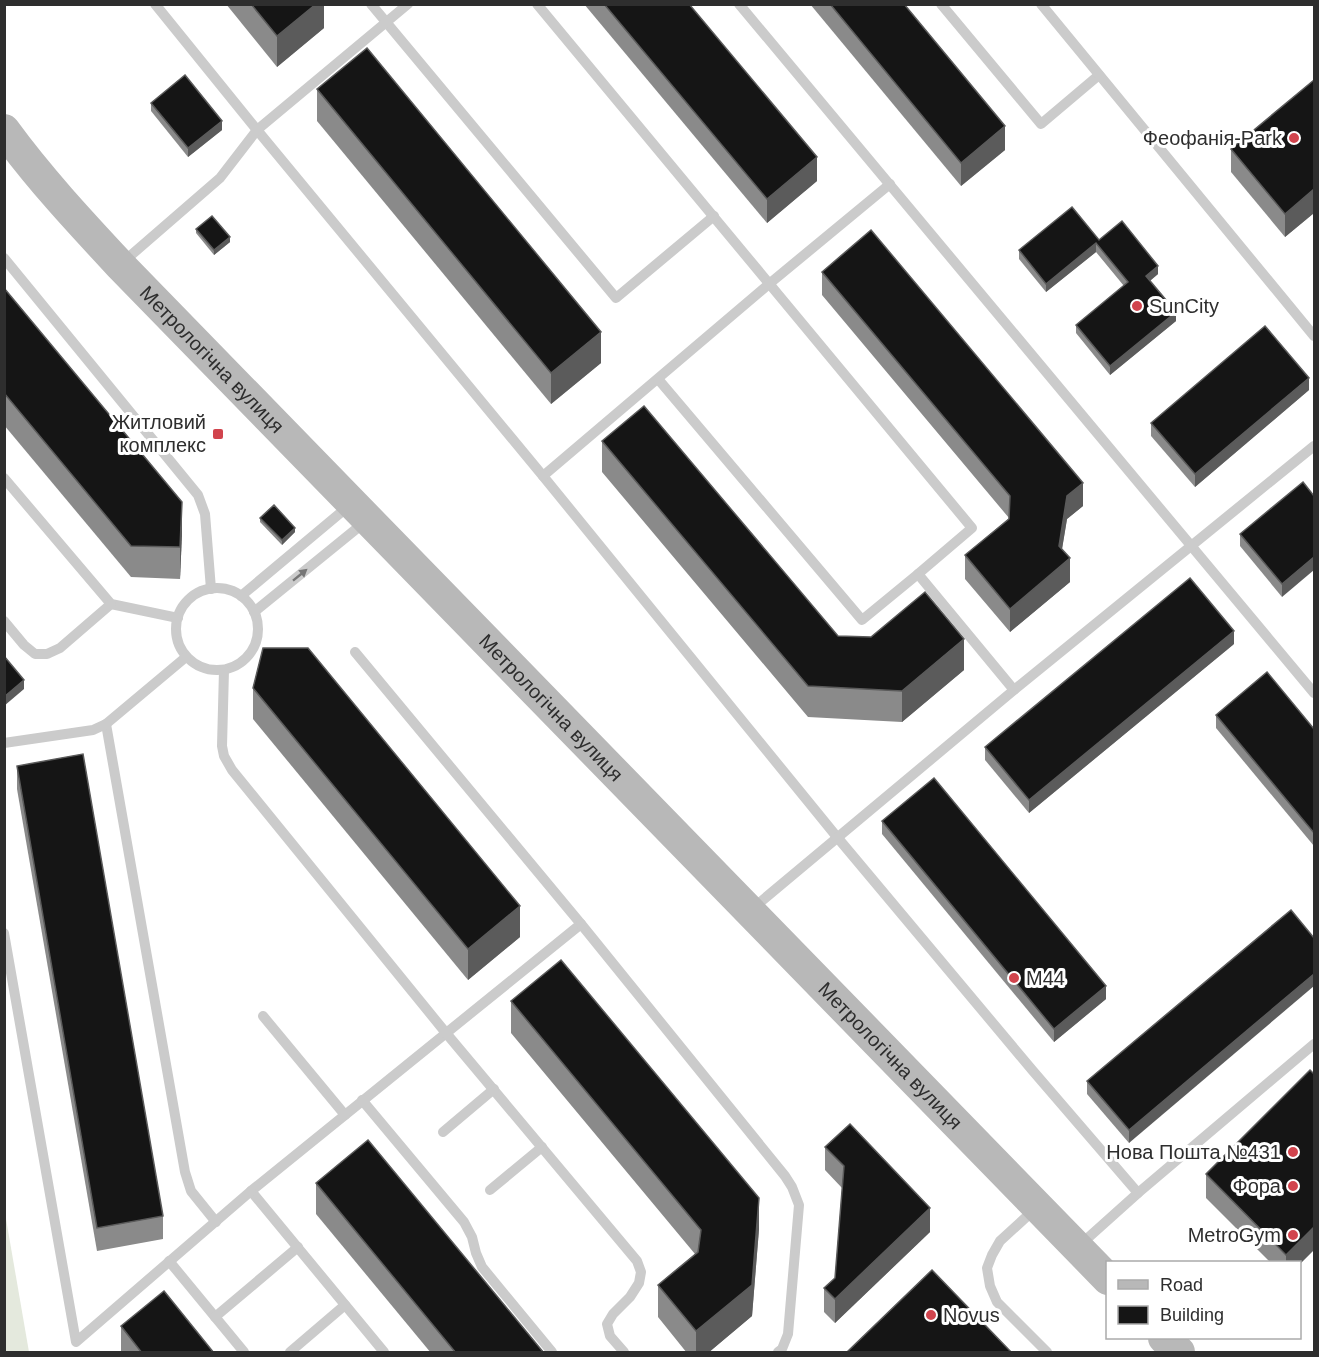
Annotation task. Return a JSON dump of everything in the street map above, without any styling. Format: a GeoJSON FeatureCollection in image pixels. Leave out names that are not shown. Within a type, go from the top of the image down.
{"type":"FeatureCollection","features":[{"type":"Feature","properties":{"kind":"street","name":"Метрологічна вулиця"},"geometry":{"type":"LineString","coordinates":[[4,130],[61,202],[120,265],[1106,1278]]}},
{"type":"Feature","properties":{"kind":"street"},"geometry":{"type":"LineString","coordinates":[[1165,1339],[1179,1353]]}},
{"type":"Feature","properties":{"kind":"lane"},"geometry":{"type":"LineString","coordinates":[[155,4],[837,837],[1138,1193]]}},
{"type":"Feature","properties":{"kind":"lane"},"geometry":{"type":"LineString","coordinates":[[371,4],[616,298],[714,216]]}},
{"type":"Feature","properties":{"kind":"lane"},"geometry":{"type":"LineString","coordinates":[[120,265],[220,178],[257,130],[408,4]]}},
{"type":"Feature","properties":{"kind":"lane"},"geometry":{"type":"LineString","coordinates":[[537,4],[972,528],[862,620],[658,379]]}},
{"type":"Feature","properties":{"kind":"lane"},"geometry":{"type":"LineString","coordinates":[[739,4],[1314,693]]}},
{"type":"Feature","properties":{"kind":"lane"},"geometry":{"type":"LineString","coordinates":[[941,4],[1041,124],[1099,75]]}},
{"type":"Feature","properties":{"kind":"lane"},"geometry":{"type":"LineString","coordinates":[[1041,4],[1314,336]]}},
{"type":"Feature","properties":{"kind":"lane"},"geometry":{"type":"LineString","coordinates":[[543,476],[890,184]]}},
{"type":"Feature","properties":{"kind":"lane"},"geometry":{"type":"LineString","coordinates":[[4,258],[198,495],[205,514],[211,589]]}},
{"type":"Feature","properties":{"kind":"lane"},"geometry":{"type":"LineString","coordinates":[[749,911],[1014,690],[1314,446]]}},
{"type":"Feature","properties":{"kind":"lane"},"geometry":{"type":"LineString","coordinates":[[4,478],[111,604],[178,618]]}},
{"type":"Feature","properties":{"kind":"lane"},"geometry":{"type":"LineString","coordinates":[[241,596],[359,512]]}},
{"type":"Feature","properties":{"kind":"lane"},"geometry":{"type":"LineString","coordinates":[[254,612],[359,512]]}},
{"type":"Feature","properties":{"kind":"lane"},"geometry":{"type":"LineString","coordinates":[[918,574],[1014,690]]}},
{"type":"Feature","properties":{"kind":"lane"},"geometry":{"type":"LineString","coordinates":[[211,589],[224,589],[241,596],[254,612],[258,624],[258,638],[253,650],[245,660],[224,670],[205,669],[192,663],[182,652],[177,639],[176,625],[180,611],[188,600],[199,592],[211,589]]}},
{"type":"Feature","properties":{"kind":"lane"},"geometry":{"type":"LineString","coordinates":[[4,621],[24,645],[35,654],[47,654],[60,648],[111,604]]}},
{"type":"Feature","properties":{"kind":"lane"},"geometry":{"type":"LineString","coordinates":[[355,652],[581,924],[792,1187],[799,1205],[798,1217],[788,1334],[778,1353]]}},
{"type":"Feature","properties":{"kind":"lane"},"geometry":{"type":"LineString","coordinates":[[4,743],[93,730],[106,724],[186,657]]}},
{"type":"Feature","properties":{"kind":"lane"},"geometry":{"type":"LineString","coordinates":[[224,670],[222,746],[224,756],[232,770],[446,1033],[637,1261],[641,1272],[639,1283],[607,1324],[610,1336],[624,1353]]}},
{"type":"Feature","properties":{"kind":"lane"},"geometry":{"type":"LineString","coordinates":[[106,724],[185,1172],[191,1191],[216,1222]]}},
{"type":"Feature","properties":{"kind":"lane"},"geometry":{"type":"LineString","coordinates":[[77,1347],[169,1261],[251,1191],[581,924]]}},
{"type":"Feature","properties":{"kind":"lane"},"geometry":{"type":"LineString","coordinates":[[4,933],[77,1347]]}},
{"type":"Feature","properties":{"kind":"lane"},"geometry":{"type":"LineString","coordinates":[[263,1016],[345,1115]]}},
{"type":"Feature","properties":{"kind":"lane"},"geometry":{"type":"LineString","coordinates":[[1077,1248],[1138,1193],[1314,1044]]}},
{"type":"Feature","properties":{"kind":"lane"},"geometry":{"type":"LineString","coordinates":[[443,1132],[494,1089]]}},
{"type":"Feature","properties":{"kind":"lane"},"geometry":{"type":"LineString","coordinates":[[362,1101],[464,1222],[472,1237],[482,1267],[552,1353]]}},
{"type":"Feature","properties":{"kind":"lane"},"geometry":{"type":"LineString","coordinates":[[490,1190],[542,1147]]}},
{"type":"Feature","properties":{"kind":"lane"},"geometry":{"type":"LineString","coordinates":[[251,1191],[384,1353]]}},
{"type":"Feature","properties":{"kind":"lane"},"geometry":{"type":"LineString","coordinates":[[1037,1207],[1000,1241],[987,1268],[990,1286],[998,1302],[1047,1353]]}},
{"type":"Feature","properties":{"kind":"lane"},"geometry":{"type":"LineString","coordinates":[[215,1317],[298,1247]]}},
{"type":"Feature","properties":{"kind":"lane"},"geometry":{"type":"LineString","coordinates":[[169,1261],[244,1353]]}},
{"type":"Feature","properties":{"kind":"lane"},"geometry":{"type":"LineString","coordinates":[[290,1353],[345,1305]]}},
{"type":"Feature","properties":{"kind":"shaded area"},"geometry":{"type":"Polygon","coordinates":[[[5,1213],[29,1352],[5,1352],[5,1213]]]}},
{"type":"Feature","properties":{"kind":"building"},"geometry":{"type":"Polygon","coordinates":[[[251,4],[316,4],[277,36],[251,4]]]}},
{"type":"Feature","properties":{"kind":"building"},"geometry":{"type":"Polygon","coordinates":[[[604,4],[689,4],[817,157],[767,199],[604,4]]]}},
{"type":"Feature","properties":{"kind":"building"},"geometry":{"type":"Polygon","coordinates":[[[830,4],[904,4],[1005,126],[961,163],[830,4]]]}},
{"type":"Feature","properties":{"kind":"building"},"geometry":{"type":"Polygon","coordinates":[[[367,48],[601,332],[551,373],[317,89],[367,48]]]}},
{"type":"Feature","properties":{"kind":"building"},"geometry":{"type":"Polygon","coordinates":[[[185,75],[222,121],[188,148],[151,103],[185,75]]]}},
{"type":"Feature","properties":{"kind":"building","name":"Феофанія-Park"},"geometry":{"type":"Polygon","coordinates":[[[1314,80],[1314,189],[1285,214],[1231,149],[1314,80]]]}},
{"type":"Feature","properties":{"kind":"building"},"geometry":{"type":"Polygon","coordinates":[[[1072,207],[1099,240],[1122,221],[1158,266],[1146,276],[1176,312],[1110,366],[1076,325],[1128,282],[1096,243],[1046,284],[1019,250],[1072,207]]]}},
{"type":"Feature","properties":{"kind":"building"},"geometry":{"type":"Polygon","coordinates":[[[212,216],[230,237],[214,250],[196,229],[212,216]]]}},
{"type":"Feature","properties":{"kind":"building"},"geometry":{"type":"Polygon","coordinates":[[[871,230],[1083,483],[1067,496],[1059,546],[1070,558],[1010,609],[965,555],[1009,519],[1010,496],[822,272],[871,230]]]}},
{"type":"Feature","properties":{"kind":"building"},"geometry":{"type":"Polygon","coordinates":[[[4,288],[182,502],[180,547],[131,546],[4,393],[4,288]]]}},
{"type":"Feature","properties":{"kind":"building"},"geometry":{"type":"Polygon","coordinates":[[[1265,326],[1309,378],[1195,474],[1151,423],[1265,326]]]}},
{"type":"Feature","properties":{"kind":"building"},"geometry":{"type":"Polygon","coordinates":[[[644,406],[838,636],[871,637],[925,592],[964,639],[902,691],[808,686],[602,441],[644,406]]]}},
{"type":"Feature","properties":{"kind":"building"},"geometry":{"type":"Polygon","coordinates":[[[1303,482],[1314,496],[1314,557],[1282,584],[1240,534],[1303,482]]]}},
{"type":"Feature","properties":{"kind":"building"},"geometry":{"type":"Polygon","coordinates":[[[274,505],[295,528],[282,540],[260,518],[274,505]]]}},
{"type":"Feature","properties":{"kind":"building"},"geometry":{"type":"Polygon","coordinates":[[[1190,578],[1234,631],[1029,800],[985,747],[1190,578]]]}},
{"type":"Feature","properties":{"kind":"building"},"geometry":{"type":"Polygon","coordinates":[[[263,648],[308,648],[520,906],[468,949],[253,688],[263,648]]]}},
{"type":"Feature","properties":{"kind":"building"},"geometry":{"type":"Polygon","coordinates":[[[4,656],[24,680],[4,697],[4,656]]]}},
{"type":"Feature","properties":{"kind":"building"},"geometry":{"type":"Polygon","coordinates":[[[1267,672],[1314,729],[1314,833],[1216,715],[1267,672]]]}},
{"type":"Feature","properties":{"kind":"building"},"geometry":{"type":"Polygon","coordinates":[[[83,754],[163,1216],[97,1228],[17,766],[83,754]]]}},
{"type":"Feature","properties":{"kind":"building"},"geometry":{"type":"Polygon","coordinates":[[[934,778],[1106,986],[1054,1029],[882,821],[934,778]]]}},
{"type":"Feature","properties":{"kind":"building"},"geometry":{"type":"Polygon","coordinates":[[[1291,910],[1314,938],[1314,974],[1129,1130],[1087,1081],[1291,910]]]}},
{"type":"Feature","properties":{"kind":"building"},"geometry":{"type":"Polygon","coordinates":[[[561,960],[759,1198],[752,1285],[696,1331],[658,1285],[698,1252],[701,1230],[511,1001],[561,960]]]}},
{"type":"Feature","properties":{"kind":"building"},"geometry":{"type":"Polygon","coordinates":[[[1310,1070],[1314,1074],[1314,1227],[1286,1255],[1206,1174],[1310,1070]]]}},
{"type":"Feature","properties":{"kind":"building"},"geometry":{"type":"Polygon","coordinates":[[[850,1124],[930,1208],[835,1299],[824,1288],[835,1278],[844,1166],[825,1147],[850,1124]]]}},
{"type":"Feature","properties":{"kind":"building"},"geometry":{"type":"Polygon","coordinates":[[[368,1140],[544,1353],[456,1353],[316,1183],[368,1140]]]}},
{"type":"Feature","properties":{"kind":"building","name":"Novus"},"geometry":{"type":"Polygon","coordinates":[[[932,1270],[1012,1353],[846,1353],[932,1270]]]}},
{"type":"Feature","properties":{"kind":"building"},"geometry":{"type":"Polygon","coordinates":[[[164,1291],[214,1353],[142,1353],[121,1326],[164,1291]]]}},
{"type":"Feature","properties":{"kind":"place","name":"Феофанія-Park"},"geometry":{"type":"Point","coordinates":[1294,138]}},
{"type":"Feature","properties":{"kind":"place","name":"SunCity"},"geometry":{"type":"Point","coordinates":[1137,306]}},
{"type":"Feature","properties":{"kind":"place","name":"Житловий комплекс"},"geometry":{"type":"Point","coordinates":[218,434]}},
{"type":"Feature","properties":{"kind":"place","name":"M44"},"geometry":{"type":"Point","coordinates":[1014,978]}},
{"type":"Feature","properties":{"kind":"place","name":"Нова Пошта №431"},"geometry":{"type":"Point","coordinates":[1293,1152]}},
{"type":"Feature","properties":{"kind":"place","name":"Фора"},"geometry":{"type":"Point","coordinates":[1293,1186]}},
{"type":"Feature","properties":{"kind":"place","name":"MetroGym"},"geometry":{"type":"Point","coordinates":[1293,1235]}},
{"type":"Feature","properties":{"kind":"place","name":"Novus"},"geometry":{"type":"Point","coordinates":[931,1315]}}]}
